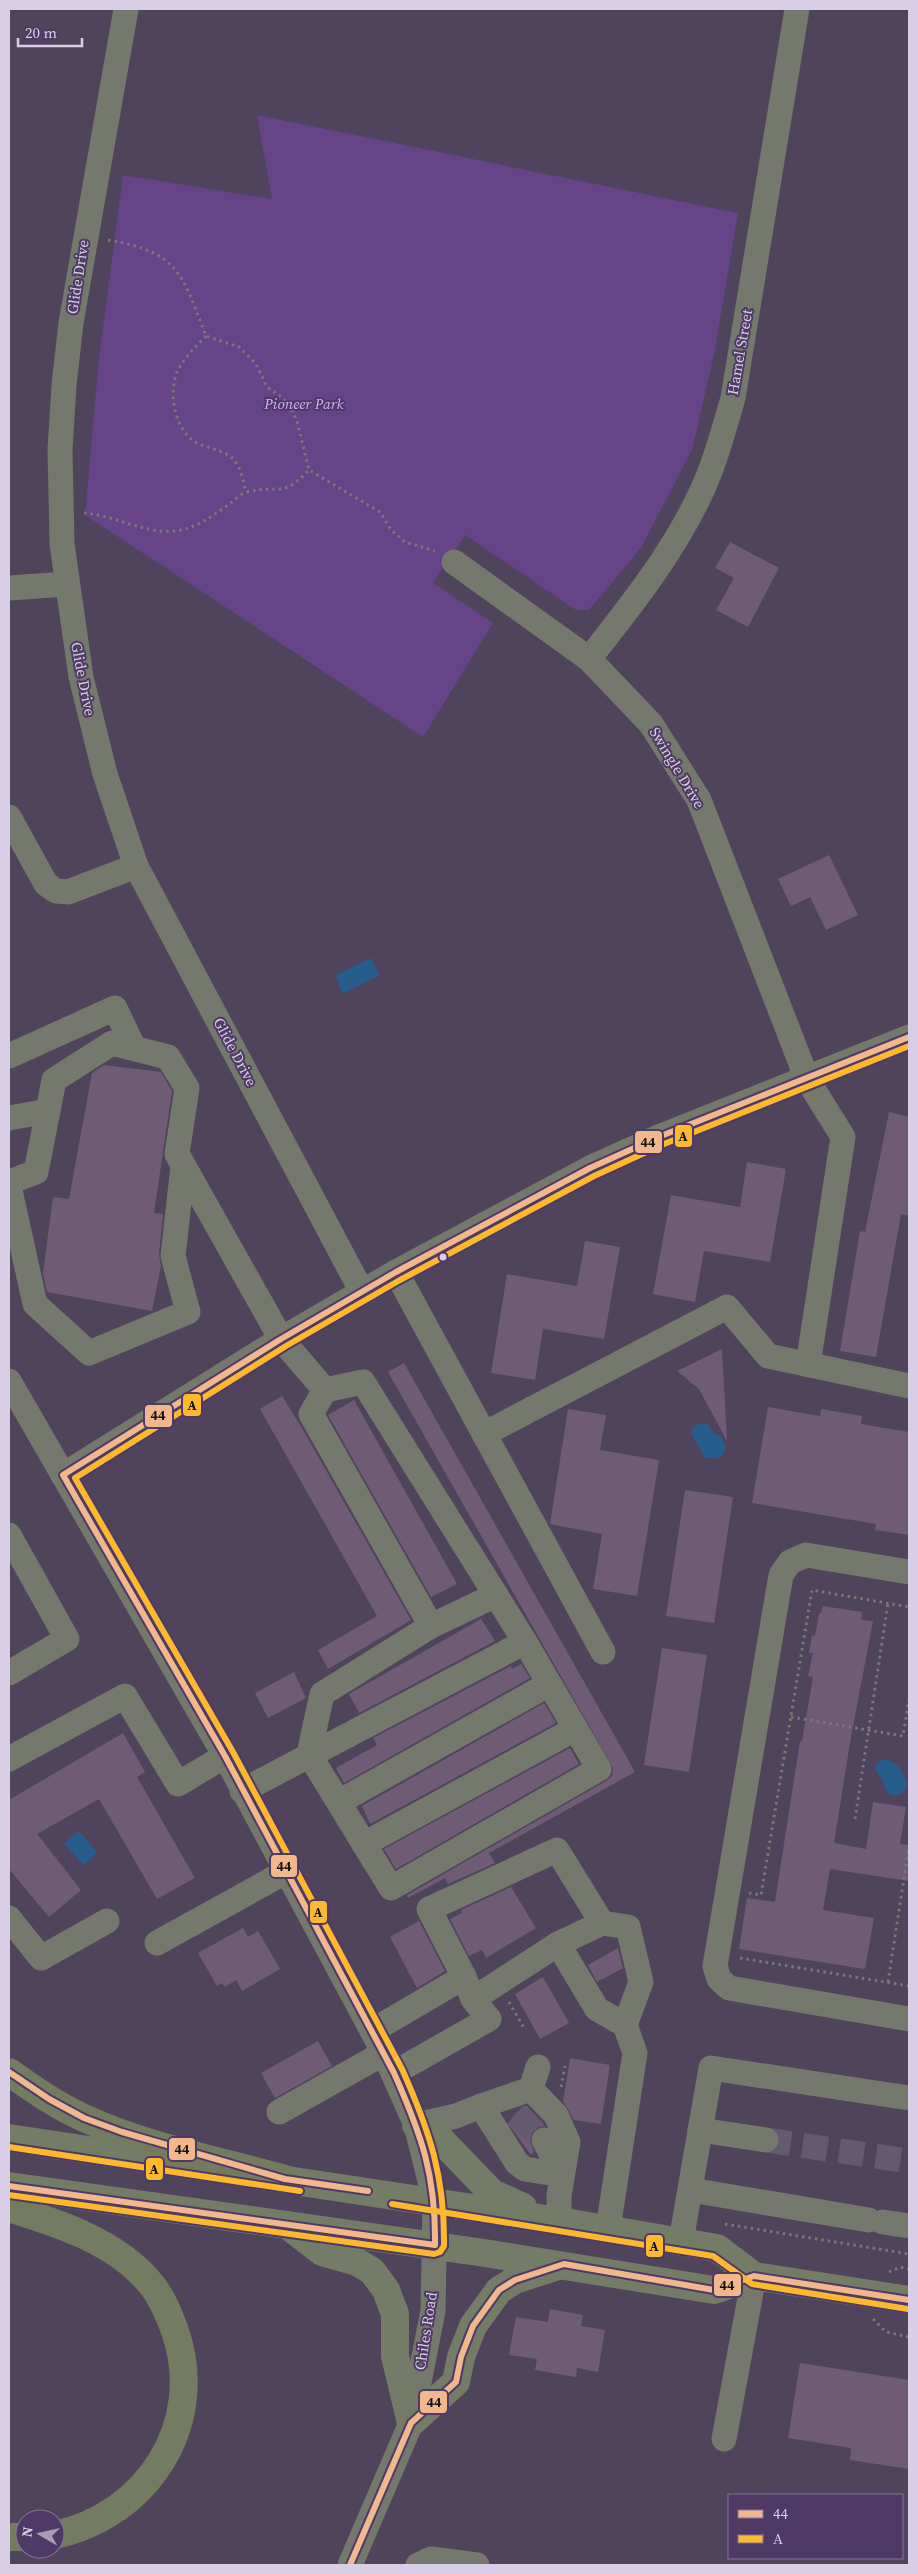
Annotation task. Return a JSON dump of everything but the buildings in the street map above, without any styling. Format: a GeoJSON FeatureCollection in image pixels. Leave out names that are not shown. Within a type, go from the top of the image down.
{"type":"FeatureCollection","features":[{"type":"Feature","properties":{"kind":"highway"},"geometry":{"type":"LineString","coordinates":[[9,2072],[49,2099],[84,2118],[160,2144],[285,2179]]}},
{"type":"Feature","properties":{"kind":"highway"},"geometry":{"type":"LineString","coordinates":[[9,2208],[57,2222],[84,2234],[136,2269],[152,2285],[165,2307],[180,2346],[184,2380],[183,2407],[172,2443],[152,2477],[131,2498],[100,2521],[76,2531],[65,2533]]}},
{"type":"Feature","properties":{"kind":"main road"},"geometry":{"type":"LineString","coordinates":[[416,2125],[441,2140],[492,2193],[559,2221]]}},
{"type":"Feature","properties":{"kind":"main road"},"geometry":{"type":"LineString","coordinates":[[9,2138],[681,2241],[717,2248],[754,2276]]}},
{"type":"Feature","properties":{"kind":"main road"},"geometry":{"type":"LineString","coordinates":[[9,2186],[564,2264],[714,2290],[754,2276],[909,2300]]}},
{"type":"Feature","properties":{"kind":"main road"},"geometry":{"type":"LineString","coordinates":[[286,2224],[322,2252],[357,2262],[372,2271],[386,2290],[395,2314],[396,2356],[411,2423],[456,2382],[462,2356],[473,2326],[499,2290],[515,2280],[564,2264]]}},
{"type":"Feature","properties":{"kind":"street","name":"Glide Drive"},"geometry":{"type":"LineString","coordinates":[[126,9],[85,236],[71,323],[64,385],[60,449],[61,512],[67,584],[83,686],[105,774],[136,866],[362,1292]]}},
{"type":"Feature","properties":{"kind":"street","name":"Hamel Street"},"geometry":{"type":"LineString","coordinates":[[589,659],[666,555],[699,498],[718,448],[733,398],[797,9]]}},
{"type":"Feature","properties":{"kind":"street","name":"Swingle Drive"},"geometry":{"type":"LineString","coordinates":[[454,562],[589,659],[652,724],[699,800],[807,1079],[843,1137],[808,1365]]}},
{"type":"Feature","properties":{"kind":"street"},"geometry":{"type":"LineString","coordinates":[[9,588],[67,584]]}},
{"type":"Feature","properties":{"kind":"street"},"geometry":{"type":"LineString","coordinates":[[9,818],[46,884],[56,890],[68,892],[136,866]]}},
{"type":"Feature","properties":{"kind":"street"},"geometry":{"type":"LineString","coordinates":[[9,1056],[115,1008],[134,1048]]}},
{"type":"Feature","properties":{"kind":"street"},"geometry":{"type":"LineString","coordinates":[[63,1475],[281,1339],[396,1272],[590,1168],[661,1136],[909,1037]]}},
{"type":"Feature","properties":{"kind":"street"},"geometry":{"type":"LineString","coordinates":[[9,1182],[36,1172],[54,1080],[112,1043],[168,1057],[187,1088],[176,1154],[281,1339],[325,1390]]}},
{"type":"Feature","properties":{"kind":"street"},"geometry":{"type":"LineString","coordinates":[[9,1118],[48,1111]]}},
{"type":"Feature","properties":{"kind":"street"},"geometry":{"type":"LineString","coordinates":[[9,1186],[35,1304],[89,1353],[188,1312],[172,1256],[183,1166]]}},
{"type":"Feature","properties":{"kind":"street"},"geometry":{"type":"LineString","coordinates":[[396,1272],[603,1652]]}},
{"type":"Feature","properties":{"kind":"street"},"geometry":{"type":"LineString","coordinates":[[484,1434],[727,1307],[768,1356],[909,1386]]}},
{"type":"Feature","properties":{"kind":"street","name":"Chiles Road"},"geometry":{"type":"LineString","coordinates":[[9,1381],[225,1756],[389,2063],[416,2125],[435,2202],[433,2311],[411,2423],[350,2565]]}},
{"type":"Feature","properties":{"kind":"street"},"geometry":{"type":"LineString","coordinates":[[431,1626],[311,1414],[325,1390],[363,1382],[525,1642],[599,1769],[391,1888],[309,1754],[322,1694],[431,1626],[496,1596]]}},
{"type":"Feature","properties":{"kind":"street"},"geometry":{"type":"LineString","coordinates":[[9,1535],[67,1639],[9,1673]]}},
{"type":"Feature","properties":{"kind":"street"},"geometry":{"type":"LineString","coordinates":[[909,1572],[806,1555],[790,1562],[781,1575],[715,1966],[719,1979],[729,1988],[909,2019]]}},
{"type":"Feature","properties":{"kind":"street"},"geometry":{"type":"LineString","coordinates":[[242,1791],[309,1754],[525,1642]]}},
{"type":"Feature","properties":{"kind":"street"},"geometry":{"type":"LineString","coordinates":[[339,1802],[550,1684]]}},
{"type":"Feature","properties":{"kind":"street"},"geometry":{"type":"LineString","coordinates":[[9,1759],[125,1696],[178,1784],[225,1756]]}},
{"type":"Feature","properties":{"kind":"street"},"geometry":{"type":"LineString","coordinates":[[364,1844],[576,1729]]}},
{"type":"Feature","properties":{"kind":"street"},"geometry":{"type":"LineString","coordinates":[[279,2112],[489,2019],[469,1988],[429,1909],[557,1850],[602,1923]]}},
{"type":"Feature","properties":{"kind":"street"},"geometry":{"type":"LineString","coordinates":[[158,1943],[287,1871]]}},
{"type":"Feature","properties":{"kind":"street"},"geometry":{"type":"LineString","coordinates":[[9,1918],[41,1958],[107,1921]]}},
{"type":"Feature","properties":{"kind":"street"},"geometry":{"type":"LineString","coordinates":[[372,2031],[469,1988],[602,1923],[628,1927],[641,1982],[625,2025],[635,2054],[608,2229]]}},
{"type":"Feature","properties":{"kind":"street"},"geometry":{"type":"LineString","coordinates":[[558,1944],[597,2009],[625,2025]]}},
{"type":"Feature","properties":{"kind":"street"},"geometry":{"type":"LineString","coordinates":[[681,2241],[710,2068],[909,2098]]}},
{"type":"Feature","properties":{"kind":"street"},"geometry":{"type":"LineString","coordinates":[[416,2125],[499,2107],[534,2078],[556,2115],[568,2142],[559,2196],[559,2221]]}},
{"type":"Feature","properties":{"kind":"street"},"geometry":{"type":"LineString","coordinates":[[499,2107],[517,2163],[525,2169],[562,2175]]}},
{"type":"Feature","properties":{"kind":"street"},"geometry":{"type":"LineString","coordinates":[[700,2130],[766,2140]]}},
{"type":"Feature","properties":{"kind":"street"},"geometry":{"type":"LineString","coordinates":[[544,2140],[562,2175]]}},
{"type":"Feature","properties":{"kind":"street"},"geometry":{"type":"LineString","coordinates":[[690,2190],[909,2226]]}},
{"type":"Feature","properties":{"kind":"street"},"geometry":{"type":"LineString","coordinates":[[724,2439],[754,2276]]}},
{"type":"Feature","properties":{"kind":"street"},"geometry":{"type":"LineString","coordinates":[[418,2565],[431,2559],[477,2565]]}},
{"type":"Feature","properties":{"kind":"path"},"geometry":{"type":"LineString","coordinates":[[85,236],[139,247],[162,257],[173,265],[185,281],[206,336]]}},
{"type":"Feature","properties":{"kind":"path"},"geometry":{"type":"LineString","coordinates":[[206,336],[239,347],[256,364],[267,387],[283,398],[297,420],[309,470],[380,512],[391,530],[405,542],[440,553],[454,562]]}},
{"type":"Feature","properties":{"kind":"path"},"geometry":{"type":"LineString","coordinates":[[206,336],[190,353],[177,374],[173,400],[177,418],[189,438],[232,458],[239,468],[246,492]]}},
{"type":"Feature","properties":{"kind":"path"},"geometry":{"type":"LineString","coordinates":[[61,512],[94,514],[143,528],[181,530],[201,523],[246,492],[284,490],[297,484],[309,470]]}},
{"type":"Feature","properties":{"kind":"path"},"geometry":{"type":"LineString","coordinates":[[747,1892],[761,1895],[812,1590],[909,1607]]}},
{"type":"Feature","properties":{"kind":"path"},"geometry":{"type":"LineString","coordinates":[[855,1819],[888,1603]]}},
{"type":"Feature","properties":{"kind":"path"},"geometry":{"type":"LineString","coordinates":[[903,1736],[909,1699]]}},
{"type":"Feature","properties":{"kind":"path"},"geometry":{"type":"LineString","coordinates":[[791,1717],[909,1737]]}},
{"type":"Feature","properties":{"kind":"path"},"geometry":{"type":"LineString","coordinates":[[888,1982],[909,1846]]}},
{"type":"Feature","properties":{"kind":"path"},"geometry":{"type":"LineString","coordinates":[[738,1958],[909,1986]]}},
{"type":"Feature","properties":{"kind":"path"},"geometry":{"type":"LineString","coordinates":[[724,2224],[909,2254]]}},
{"type":"Feature","properties":{"kind":"green space","name":"Pioneer Park"},"geometry":{"type":"Polygon","coordinates":[[[257,115],[738,213],[714,355],[692,450],[641,548],[589,610],[576,610],[465,535],[433,583],[493,623],[423,737],[85,515],[99,358],[123,175],[272,199],[257,115]]]}},
{"type":"Feature","properties":{"kind":"water"},"geometry":{"type":"Polygon","coordinates":[[[371,958],[380,975],[342,994],[336,975],[371,958]]]}},
{"type":"Feature","properties":{"kind":"water"},"geometry":{"type":"Polygon","coordinates":[[[701,1423],[708,1424],[714,1434],[721,1436],[726,1447],[723,1455],[716,1459],[704,1457],[691,1433],[693,1427],[701,1423]]]}},
{"type":"Feature","properties":{"kind":"water"},"geometry":{"type":"Polygon","coordinates":[[[884,1759],[897,1765],[904,1776],[907,1785],[901,1794],[895,1796],[889,1793],[876,1771],[875,1765],[884,1759]]]}},
{"type":"Feature","properties":{"kind":"water"},"geometry":{"type":"Polygon","coordinates":[[[79,1831],[98,1853],[83,1865],[64,1843],[79,1831]]]}},
{"type":"Feature","properties":{"kind":"tunnel"},"geometry":{"type":"LineString","coordinates":[[515,2115],[544,2140]]}},
{"type":"Feature","properties":{"kind":"tunnel"},"geometry":{"type":"LineString","coordinates":[[766,2140],[909,2161]]}},
{"type":"Feature","properties":{"kind":"transit line","name":"44"},"geometry":{"type":"LineString","coordinates":[[9,2186],[435,2245],[435,2220],[430,2177],[420,2137],[394,2073],[225,1756],[63,1475],[281,1339],[396,1272],[590,1168],[661,1136],[909,1037]]}},
{"type":"Feature","properties":{"kind":"transit line","name":"A"},"geometry":{"type":"LineString","coordinates":[[9,2195],[434,2254],[440,2252],[444,2246],[444,2221],[439,2176],[428,2134],[402,2069],[233,1752],[75,1478],[286,1346],[400,1280],[594,1176],[664,1144],[909,1046]]}},
{"type":"Feature","properties":{"kind":"transit line","name":"44"},"geometry":{"type":"LineString","coordinates":[[9,2072],[49,2099],[84,2118],[122,2132],[285,2179],[368,2191]]}},
{"type":"Feature","properties":{"kind":"transit line","name":"A"},"geometry":{"type":"LineString","coordinates":[[9,2147],[300,2191]]}},
{"type":"Feature","properties":{"kind":"transit line","name":"A"},"geometry":{"type":"LineString","coordinates":[[392,2204],[713,2256],[752,2284],[908,2309]]}},
{"type":"Feature","properties":{"kind":"transit line","name":"44"},"geometry":{"type":"LineString","coordinates":[[350,2565],[411,2423],[456,2382],[461,2357],[473,2326],[499,2290],[515,2280],[564,2264],[714,2290],[754,2276],[909,2300]]}}]}
